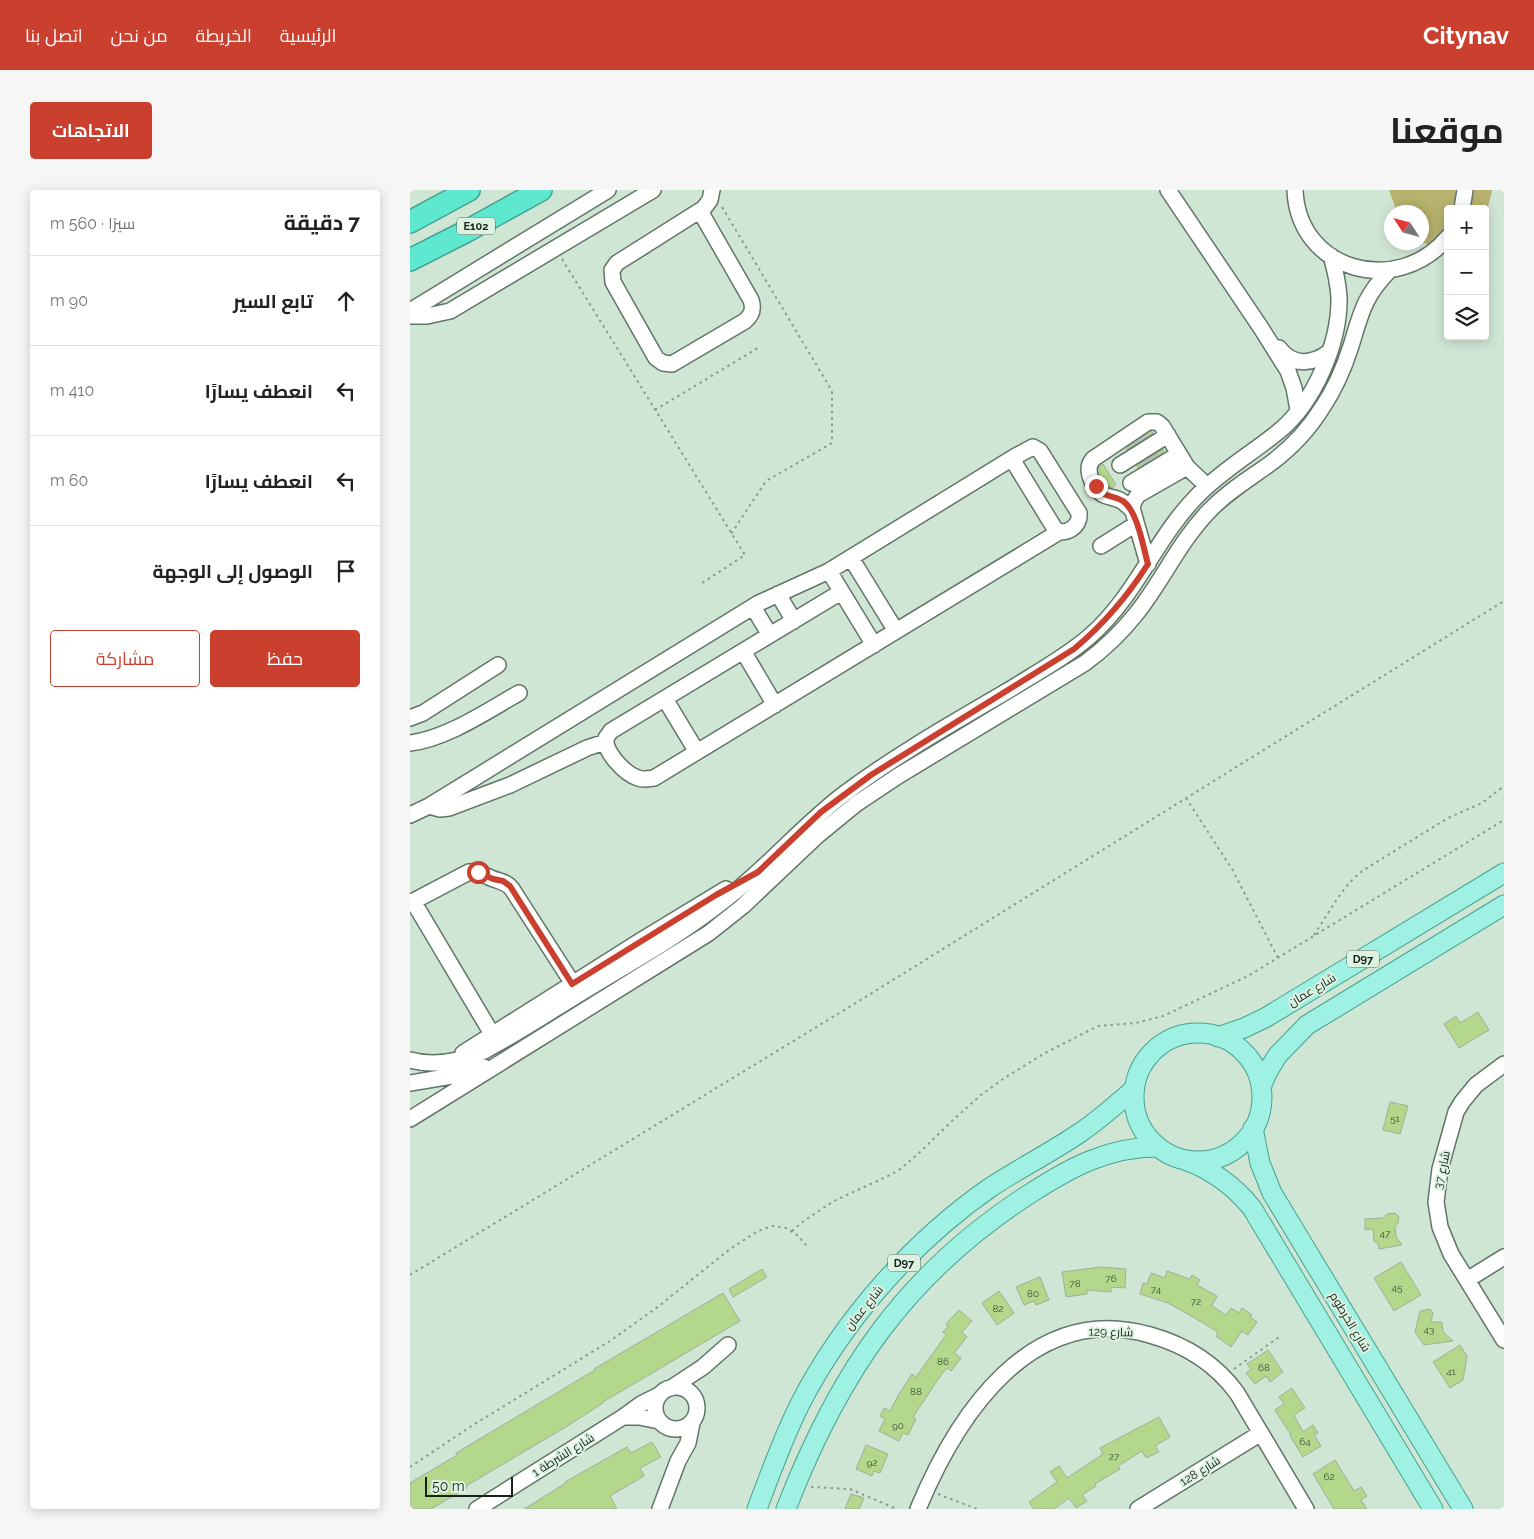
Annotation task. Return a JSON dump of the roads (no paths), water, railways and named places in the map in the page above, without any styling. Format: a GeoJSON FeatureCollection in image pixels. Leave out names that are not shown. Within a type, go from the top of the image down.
{"type":"FeatureCollection","features":[{"type":"Feature","properties":{"kind":"highway","name":"E102"},"geometry":{"type":"LineString","coordinates":[[410,260],[541,190]]}},
{"type":"Feature","properties":{"kind":"highway","name":"E102"},"geometry":{"type":"LineString","coordinates":[[410,222],[462,194]]}},
{"type":"Feature","properties":{"kind":"highway"},"geometry":{"type":"LineString","coordinates":[[410,210],[439,199],[462,194]]}},
{"type":"Feature","properties":{"kind":"main road","name":"شارع عمان"},"geometry":{"type":"LineString","coordinates":[[1218,1037],[1265,1018],[1504,873]]}},
{"type":"Feature","properties":{"kind":"main road","name":"D97"},"geometry":{"type":"LineString","coordinates":[[1261,1087],[1277,1056],[1307,1025],[1504,905]]}},
{"type":"Feature","properties":{"kind":"main road"},"geometry":{"type":"LineString","coordinates":[[1186,1034],[1218,1037],[1236,1046],[1250,1061],[1257,1073],[1261,1087],[1259,1115],[1244,1141],[1231,1151],[1209,1160],[1185,1160],[1170,1155],[1157,1146],[1146,1135],[1138,1121],[1134,1105],[1134,1089],[1138,1074],[1146,1060],[1157,1048],[1186,1034]]}},
{"type":"Feature","properties":{"kind":"main road","name":"شارع عمان"},"geometry":{"type":"LineString","coordinates":[[757,1509],[788,1430],[813,1380],[844,1332],[880,1288],[921,1245],[967,1206],[991,1188],[1082,1132],[1134,1089]]}},
{"type":"Feature","properties":{"kind":"main road","name":"شارع الخرطوم"},"geometry":{"type":"LineString","coordinates":[[1253,1128],[1260,1163],[1272,1192],[1463,1509]]}},
{"type":"Feature","properties":{"kind":"main road","name":"شارع عمان"},"geometry":{"type":"LineString","coordinates":[[786,1509],[837,1396],[868,1346],[904,1300],[946,1257],[1012,1204],[1075,1166],[1124,1149],[1157,1146]]}},
{"type":"Feature","properties":{"kind":"main road","name":"شارع الخرطوم"},"geometry":{"type":"LineString","coordinates":[[1185,1160],[1210,1171],[1222,1179],[1252,1208],[1433,1509]]}},
{"type":"Feature","properties":{"kind":"street"},"geometry":{"type":"LineString","coordinates":[[410,310],[608,190]]}},
{"type":"Feature","properties":{"kind":"street"},"geometry":{"type":"LineString","coordinates":[[410,316],[427,316],[450,311],[653,190]]}},
{"type":"Feature","properties":{"kind":"street"},"geometry":{"type":"LineString","coordinates":[[700,211],[751,300],[753,309],[745,321],[672,364],[663,363],[656,358],[613,282],[612,270],[617,264],[700,211],[707,204],[712,190]]}},
{"type":"Feature","properties":{"kind":"street"},"geometry":{"type":"LineString","coordinates":[[1168,190],[1288,371],[1294,388],[1298,410]]}},
{"type":"Feature","properties":{"kind":"street"},"geometry":{"type":"LineString","coordinates":[[1295,190],[1297,207],[1306,229],[1330,256],[1352,266],[1364,270],[1390,270],[1406,267],[1422,260],[1444,241]]}},
{"type":"Feature","properties":{"kind":"street"},"geometry":{"type":"LineString","coordinates":[[1463,205],[1465,190]]}},
{"type":"Feature","properties":{"kind":"street"},"geometry":{"type":"LineString","coordinates":[[410,1060],[430,1063],[452,1061],[474,1055],[494,1046],[653,950],[724,901],[758,872],[821,812],[871,775],[1058,660],[1081,643],[1114,612],[1133,588],[1171,528],[1194,499],[1231,466],[1280,431],[1298,410],[1319,377],[1336,327],[1339,300],[1337,282],[1330,256]]}},
{"type":"Feature","properties":{"kind":"street"},"geometry":{"type":"LineString","coordinates":[[410,1119],[709,933],[743,906],[811,842],[856,804],[898,776],[1085,663],[1105,647],[1137,613],[1177,551],[1204,516],[1226,496],[1282,454],[1313,421],[1339,378],[1365,302],[1380,280],[1390,270]]}},
{"type":"Feature","properties":{"kind":"street"},"geometry":{"type":"LineString","coordinates":[[1261,328],[1271,337],[1283,353],[1292,360],[1313,361],[1329,352]]}},
{"type":"Feature","properties":{"kind":"street"},"geometry":{"type":"LineString","coordinates":[[1148,564],[1134,518],[1134,501],[1135,489],[1145,450],[1148,422],[1154,422],[1162,426],[1187,467],[1207,486]]}},
{"type":"Feature","properties":{"kind":"street"},"geometry":{"type":"LineString","coordinates":[[1120,465],[1168,435]]}},
{"type":"Feature","properties":{"kind":"street"},"geometry":{"type":"LineString","coordinates":[[410,815],[429,806],[753,607],[829,572],[1033,447],[1038,449],[1079,514],[1080,520],[1077,525],[1065,532],[1059,532],[654,778],[642,779],[630,775],[607,751],[605,742],[611,731],[842,592]]}},
{"type":"Feature","properties":{"kind":"street"},"geometry":{"type":"LineString","coordinates":[[1134,518],[1120,500],[1100,493],[1089,475],[1088,468],[1091,462],[1110,447],[1179,454]]}},
{"type":"Feature","properties":{"kind":"street"},"geometry":{"type":"LineString","coordinates":[[1110,447],[1135,489]]}},
{"type":"Feature","properties":{"kind":"street"},"geometry":{"type":"LineString","coordinates":[[1016,456],[1016,466],[1055,529],[1059,532]]}},
{"type":"Feature","properties":{"kind":"street"},"geometry":{"type":"LineString","coordinates":[[1135,489],[1187,467]]}},
{"type":"Feature","properties":{"kind":"street"},"geometry":{"type":"LineString","coordinates":[[1101,546],[1134,518]]}},
{"type":"Feature","properties":{"kind":"street"},"geometry":{"type":"LineString","coordinates":[[852,558],[896,631]]}},
{"type":"Feature","properties":{"kind":"street"},"geometry":{"type":"LineString","coordinates":[[829,572],[874,645]]}},
{"type":"Feature","properties":{"kind":"street"},"geometry":{"type":"LineString","coordinates":[[778,594],[794,621]]}},
{"type":"Feature","properties":{"kind":"street"},"geometry":{"type":"LineString","coordinates":[[753,607],[770,635]]}},
{"type":"Feature","properties":{"kind":"street"},"geometry":{"type":"LineString","coordinates":[[743,651],[774,705]]}},
{"type":"Feature","properties":{"kind":"street"},"geometry":{"type":"LineString","coordinates":[[410,718],[423,713],[498,665]]}},
{"type":"Feature","properties":{"kind":"street"},"geometry":{"type":"LineString","coordinates":[[410,743],[442,735],[519,693]]}},
{"type":"Feature","properties":{"kind":"street"},"geometry":{"type":"LineString","coordinates":[[665,698],[697,752]]}},
{"type":"Feature","properties":{"kind":"street"},"geometry":{"type":"LineString","coordinates":[[429,806],[440,809],[449,808],[510,786],[587,748],[605,742]]}},
{"type":"Feature","properties":{"kind":"street"},"geometry":{"type":"LineString","coordinates":[[492,1034],[411,902],[469,872],[478,872],[493,879],[503,881],[512,889],[572,984]]}},
{"type":"Feature","properties":{"kind":"street"},"geometry":{"type":"LineString","coordinates":[[452,1061],[492,1034],[716,895],[758,872]]}},
{"type":"Feature","properties":{"kind":"street"},"geometry":{"type":"LineString","coordinates":[[410,1083],[460,1074],[509,1056]]}},
{"type":"Feature","properties":{"kind":"street","name":"شارع 37"},"geometry":{"type":"LineString","coordinates":[[1504,1064],[1476,1085],[1456,1112],[1438,1180],[1436,1202],[1440,1227],[1451,1254],[1504,1340]]}},
{"type":"Feature","properties":{"kind":"street"},"geometry":{"type":"LineString","coordinates":[[1467,1280],[1504,1257]]}},
{"type":"Feature","properties":{"kind":"street","name":"شارع 129"},"geometry":{"type":"LineString","coordinates":[[918,1509],[949,1447],[1004,1372],[1022,1358],[1056,1338],[1099,1330],[1127,1330],[1160,1338],[1189,1350],[1224,1376],[1237,1393],[1306,1509]]}},
{"type":"Feature","properties":{"kind":"street","name":"شارع الشرطة 1"},"geometry":{"type":"LineString","coordinates":[[476,1509],[641,1404],[665,1392],[703,1367],[728,1345]]}},
{"type":"Feature","properties":{"kind":"street"},"geometry":{"type":"LineString","coordinates":[[693,1394],[703,1367]]}},
{"type":"Feature","properties":{"kind":"street"},"geometry":{"type":"LineString","coordinates":[[660,1509],[678,1461],[688,1443],[692,1423],[698,1412],[698,1406],[693,1394],[683,1388],[665,1392],[657,1399],[655,1411],[675,1444],[678,1461]]}},
{"type":"Feature","properties":{"kind":"street"},"geometry":{"type":"LineString","coordinates":[[623,1417],[639,1417],[682,1429],[692,1423]]}},
{"type":"Feature","properties":{"kind":"street","name":"شارع 128"},"geometry":{"type":"LineString","coordinates":[[1143,1508],[1261,1433]]}},
{"type":"Feature","properties":{"kind":"tunnel"},"geometry":{"type":"LineString","coordinates":[[1136,434],[1142,445]]}},
{"type":"Feature","properties":{"kind":"tunnel"},"geometry":{"type":"LineString","coordinates":[[1148,455],[1154,464]]}}]}
